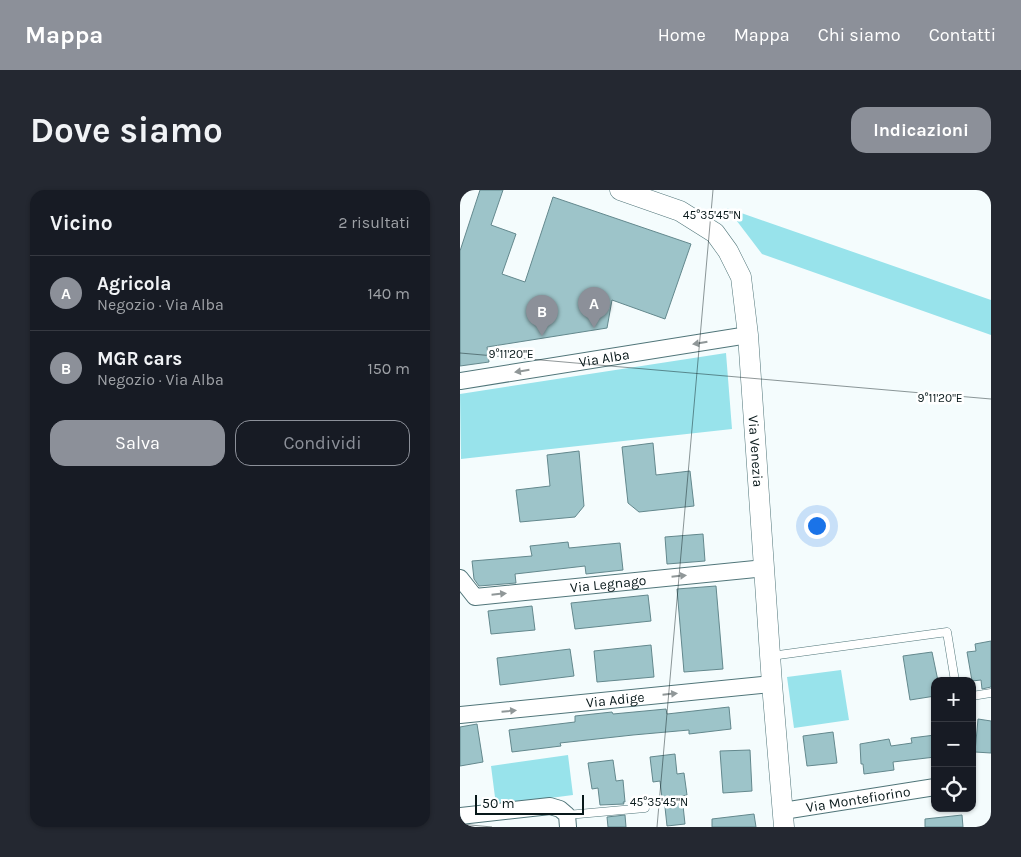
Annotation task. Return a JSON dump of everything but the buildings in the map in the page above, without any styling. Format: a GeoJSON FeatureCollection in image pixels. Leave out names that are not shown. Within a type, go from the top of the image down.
{"type":"FeatureCollection","features":[{"type":"Feature","properties":{"kind":"street","name":"Via Venezia"},"geometry":{"type":"LineString","coordinates":[[620,190],[680,211],[715,233],[728,251],[741,277],[748,335],[772,684],[784,819]]}},
{"type":"Feature","properties":{"kind":"street","name":"Via Alba"},"geometry":{"type":"LineString","coordinates":[[460,381],[748,335]]}},
{"type":"Feature","properties":{"kind":"street","name":"Via Legnago"},"geometry":{"type":"LineString","coordinates":[[460,578],[475,597],[765,568]]}},
{"type":"Feature","properties":{"kind":"street","name":"Via Adige"},"geometry":{"type":"LineString","coordinates":[[460,715],[772,684]]}},
{"type":"Feature","properties":{"kind":"street","name":"Via Montefiorino"},"geometry":{"type":"LineString","coordinates":[[784,819],[931,788]]}},
{"type":"Feature","properties":{"kind":"street"},"geometry":{"type":"LineString","coordinates":[[460,816],[550,806],[565,817]]}},
{"type":"Feature","properties":{"kind":"lane"},"geometry":{"type":"LineString","coordinates":[[770,656],[947,632],[954,677]]}},
{"type":"Feature","properties":{"kind":"lane"},"geometry":{"type":"LineString","coordinates":[[976,695],[991,693]]}},
{"type":"Feature","properties":{"kind":"lane"},"geometry":{"type":"LineString","coordinates":[[565,817],[645,808]]}},
{"type":"Feature","properties":{"kind":"shaded area"},"geometry":{"type":"Polygon","coordinates":[[[727,208],[991,300],[991,335],[762,254],[727,208]]]}},
{"type":"Feature","properties":{"kind":"shaded area"},"geometry":{"type":"Polygon","coordinates":[[[726,353],[732,429],[461,459],[460,394],[726,353]]]}},
{"type":"Feature","properties":{"kind":"shaded area"},"geometry":{"type":"Polygon","coordinates":[[[841,670],[849,720],[794,728],[787,677],[841,670]]]}},
{"type":"Feature","properties":{"kind":"shaded area"},"geometry":{"type":"Polygon","coordinates":[[[568,755],[573,795],[496,805],[491,766],[568,755]]]}},
{"type":"Feature","properties":{"kind":"place","name":"Agricola"},"geometry":{"type":"Point","coordinates":[594,328]}},
{"type":"Feature","properties":{"kind":"place","name":"MGR cars"},"geometry":{"type":"Point","coordinates":[542,336]}}]}
